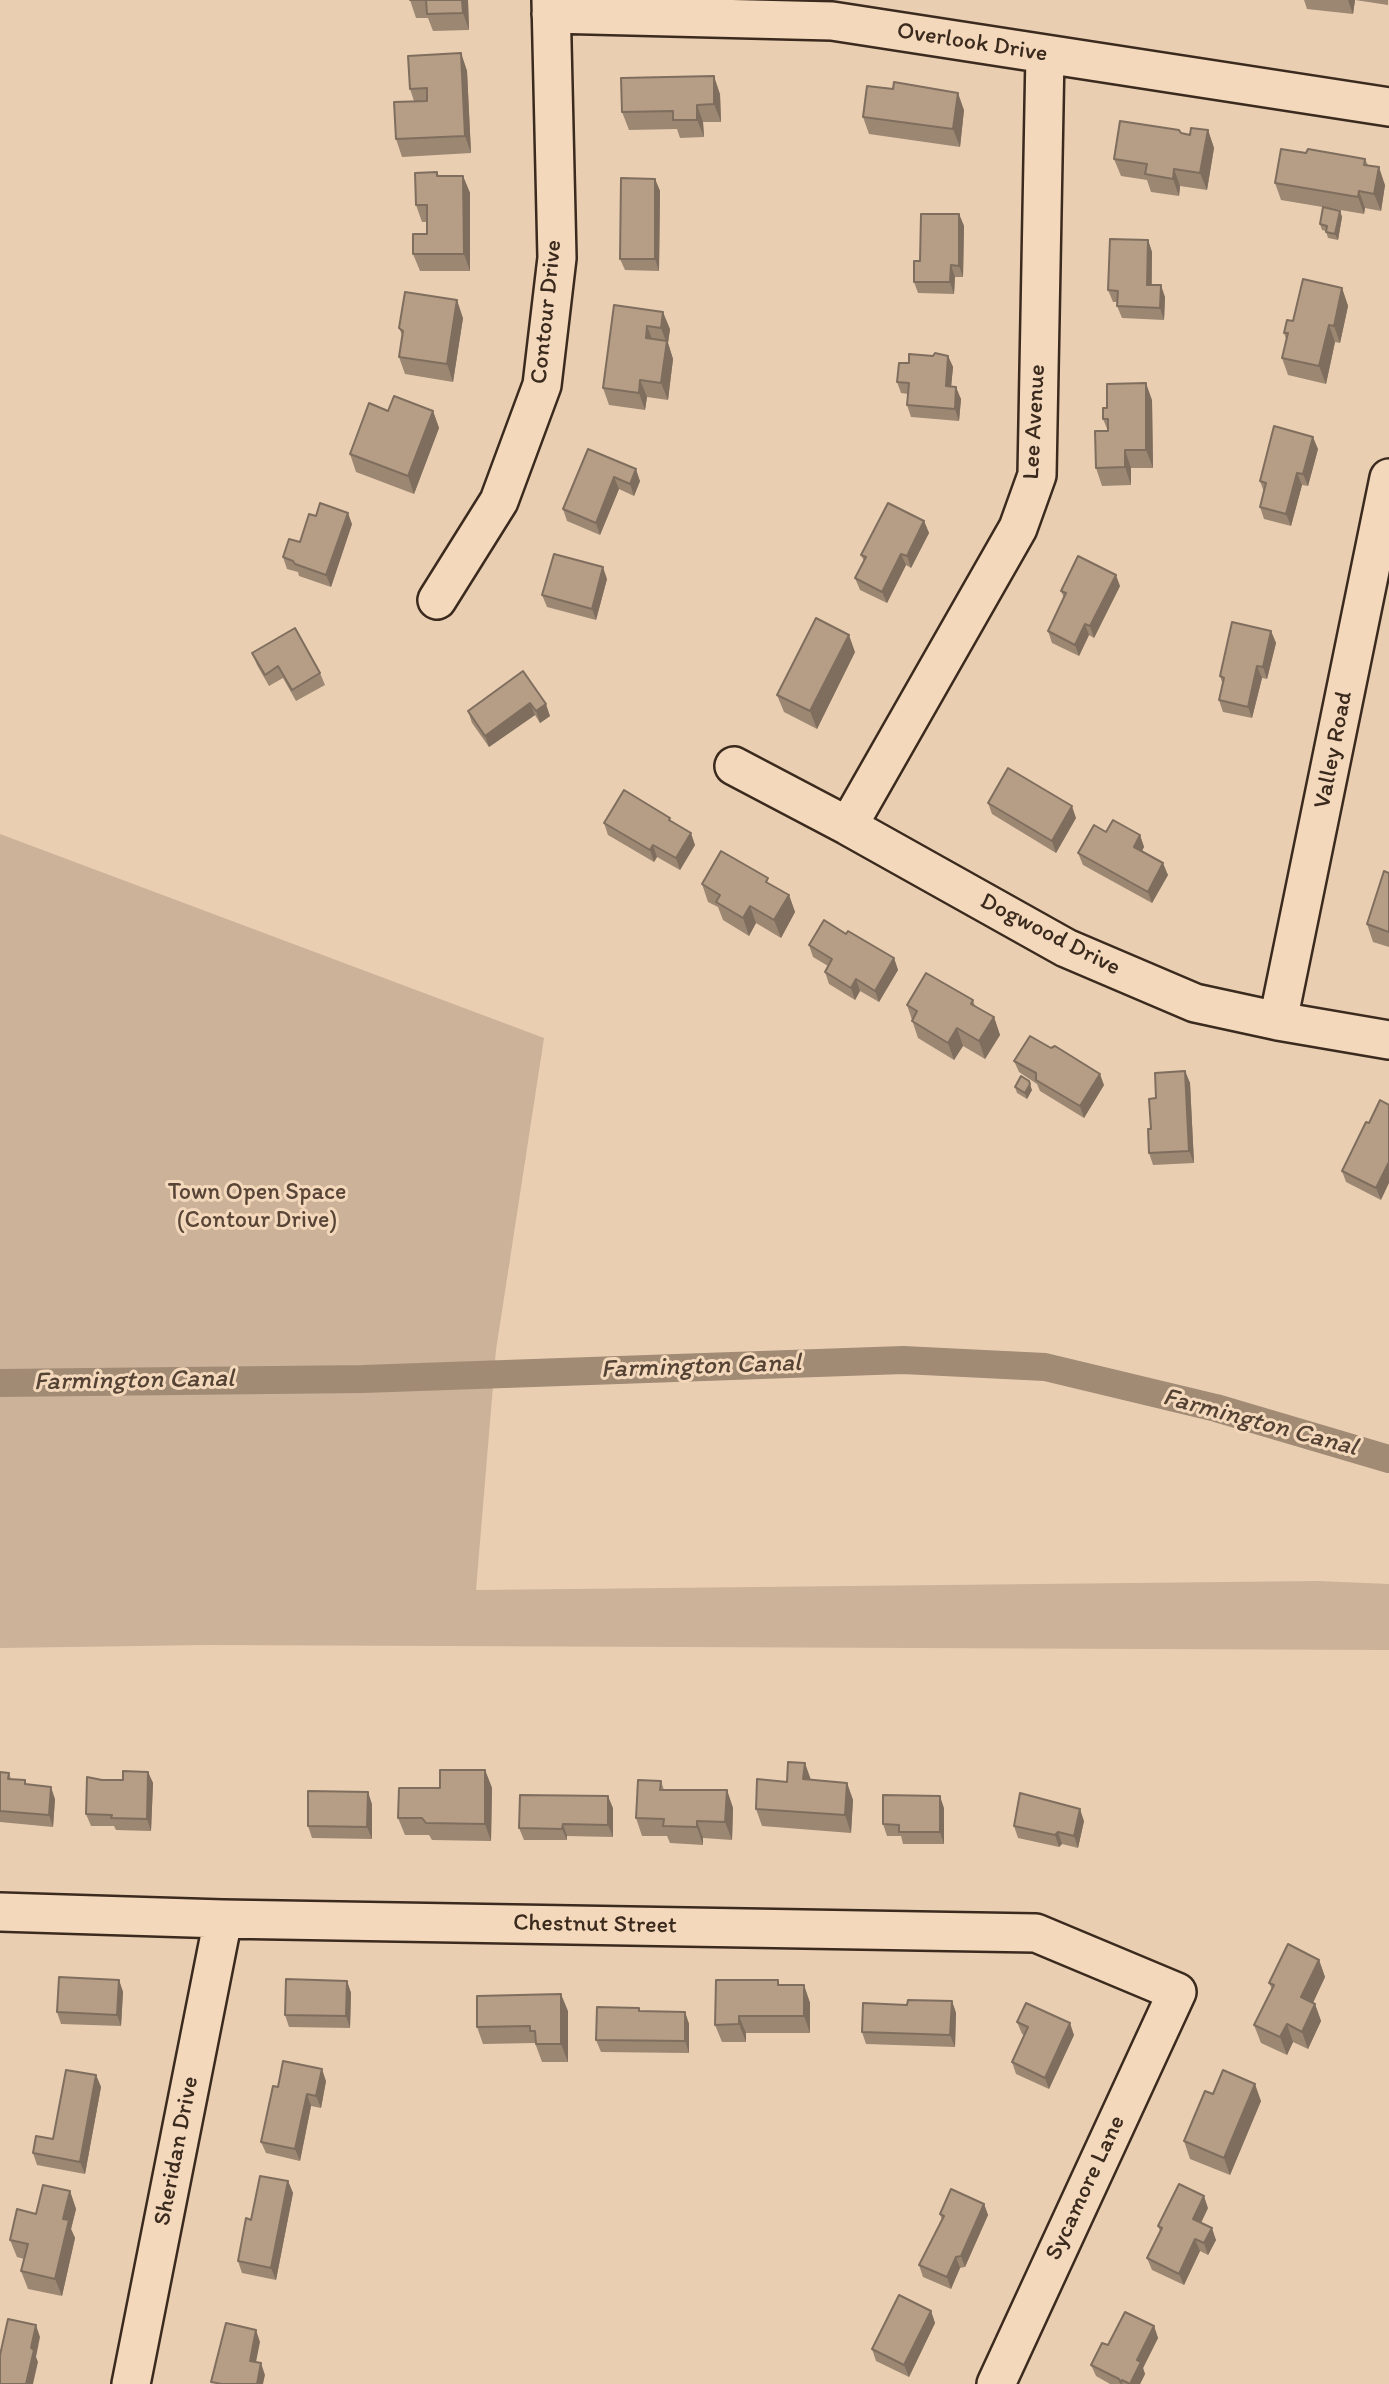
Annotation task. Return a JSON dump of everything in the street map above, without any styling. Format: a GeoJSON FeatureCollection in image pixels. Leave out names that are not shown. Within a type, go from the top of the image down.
{"type":"FeatureCollection","features":[{"type":"Feature","properties":{"kind":"street","name":"Overlook Drive"},"geometry":{"type":"LineString","coordinates":[[551,7],[832,21],[1389,107]]}},
{"type":"Feature","properties":{"kind":"street","name":"Contour Drive"},"geometry":{"type":"LineString","coordinates":[[438,600],[499,501],[542,385],[557,258],[551,7]]}},
{"type":"Feature","properties":{"kind":"street","name":"Lee Avenue"},"geometry":{"type":"LineString","coordinates":[[848,826],[1018,528],[1037,475],[1045,54]]}},
{"type":"Feature","properties":{"kind":"street","name":"Valley Road"},"geometry":{"type":"LineString","coordinates":[[1278,1021],[1389,478]]}},
{"type":"Feature","properties":{"kind":"street","name":"Dogwood Drive"},"geometry":{"type":"LineString","coordinates":[[734,766],[848,826],[1066,948],[1195,1003],[1278,1021],[1389,1040]]}},
{"type":"Feature","properties":{"kind":"street","name":"Chestnut Street"},"geometry":{"type":"LineString","coordinates":[[0,1912],[223,1919],[1036,1933],[1177,1992]]}},
{"type":"Feature","properties":{"kind":"street","name":"Sheridan Drive"},"geometry":{"type":"LineString","coordinates":[[131,2384],[223,1919]]}},
{"type":"Feature","properties":{"kind":"street","name":"Sycamore Lane"},"geometry":{"type":"LineString","coordinates":[[996,2384],[1177,1992]]}},
{"type":"Feature","properties":{"kind":"green space","name":"Town Open Space (Contour Drive)"},"geometry":{"type":"Polygon","coordinates":[[[0,834],[544,1038],[496,1350],[476,1590],[1318,1581],[1389,1584],[1389,1650],[207,1645],[0,1648],[0,834]]]}},
{"type":"Feature","properties":{"kind":"building"},"geometry":{"type":"Polygon","coordinates":[[[426,0],[462,0],[463,13],[427,14],[426,0]]]}},
{"type":"Feature","properties":{"kind":"building"},"geometry":{"type":"Polygon","coordinates":[[[461,53],[465,136],[396,139],[394,102],[427,101],[427,88],[410,89],[408,56],[461,53]]]}},
{"type":"Feature","properties":{"kind":"building"},"geometry":{"type":"Polygon","coordinates":[[[714,76],[714,104],[697,105],[697,120],[673,120],[673,111],[622,112],[621,78],[714,76]]]}},
{"type":"Feature","properties":{"kind":"building"},"geometry":{"type":"Polygon","coordinates":[[[894,82],[958,93],[953,129],[863,117],[867,86],[893,89],[894,82]]]}},
{"type":"Feature","properties":{"kind":"building"},"geometry":{"type":"Polygon","coordinates":[[[1120,121],[1179,130],[1190,135],[1191,128],[1208,130],[1200,173],[1174,169],[1173,179],[1145,174],[1147,164],[1114,159],[1120,121]]]}},
{"type":"Feature","properties":{"kind":"building"},"geometry":{"type":"Polygon","coordinates":[[[1281,149],[1306,153],[1308,149],[1365,159],[1364,165],[1379,167],[1374,194],[1359,191],[1358,197],[1275,183],[1281,149]]]}},
{"type":"Feature","properties":{"kind":"building"},"geometry":{"type":"Polygon","coordinates":[[[437,172],[437,176],[463,176],[464,254],[413,254],[413,234],[427,234],[427,205],[416,205],[415,173],[437,172]]]}},
{"type":"Feature","properties":{"kind":"building"},"geometry":{"type":"Polygon","coordinates":[[[621,178],[655,179],[655,259],[620,259],[621,178]]]}},
{"type":"Feature","properties":{"kind":"building"},"geometry":{"type":"Polygon","coordinates":[[[1323,207],[1340,211],[1335,234],[1326,232],[1327,226],[1320,224],[1323,207]]]}},
{"type":"Feature","properties":{"kind":"building"},"geometry":{"type":"Polygon","coordinates":[[[921,214],[959,214],[959,266],[951,265],[950,282],[914,282],[914,261],[920,261],[921,214]]]}},
{"type":"Feature","properties":{"kind":"building"},"geometry":{"type":"Polygon","coordinates":[[[1110,239],[1148,240],[1147,285],[1161,285],[1160,308],[1117,306],[1118,291],[1108,290],[1110,239]]]}},
{"type":"Feature","properties":{"kind":"building"},"geometry":{"type":"Polygon","coordinates":[[[1303,279],[1342,288],[1334,326],[1329,325],[1319,366],[1282,358],[1288,333],[1284,333],[1287,320],[1293,321],[1303,279]]]}},
{"type":"Feature","properties":{"kind":"building"},"geometry":{"type":"Polygon","coordinates":[[[405,292],[457,300],[447,364],[399,357],[403,331],[399,328],[405,292]]]}},
{"type":"Feature","properties":{"kind":"building"},"geometry":{"type":"Polygon","coordinates":[[[614,305],[663,312],[661,328],[647,326],[646,338],[667,341],[661,383],[640,380],[639,393],[603,388],[614,305]]]}},
{"type":"Feature","properties":{"kind":"building"},"geometry":{"type":"Polygon","coordinates":[[[935,353],[948,356],[946,386],[956,387],[955,409],[907,405],[909,383],[897,382],[899,363],[909,363],[909,354],[933,356],[935,353]]]}},
{"type":"Feature","properties":{"kind":"building"},"geometry":{"type":"Polygon","coordinates":[[[1146,383],[1146,450],[1125,450],[1125,467],[1096,468],[1095,431],[1108,431],[1108,419],[1103,419],[1103,408],[1107,408],[1107,384],[1146,383]]]}},
{"type":"Feature","properties":{"kind":"building"},"geometry":{"type":"Polygon","coordinates":[[[394,396],[433,411],[408,476],[350,454],[369,403],[388,411],[394,396]]]}},
{"type":"Feature","properties":{"kind":"building"},"geometry":{"type":"Polygon","coordinates":[[[1274,426],[1313,437],[1303,474],[1297,473],[1286,514],[1260,507],[1266,483],[1260,481],[1274,426]]]}},
{"type":"Feature","properties":{"kind":"building"},"geometry":{"type":"Polygon","coordinates":[[[588,449],[636,469],[630,484],[614,477],[596,523],[563,509],[588,449]]]}},
{"type":"Feature","properties":{"kind":"building"},"geometry":{"type":"Polygon","coordinates":[[[320,503],[348,513],[326,575],[283,557],[289,539],[300,542],[309,514],[316,516],[320,503]]]}},
{"type":"Feature","properties":{"kind":"building"},"geometry":{"type":"Polygon","coordinates":[[[888,503],[924,521],[907,556],[901,554],[882,592],[855,578],[866,557],[861,555],[888,503]]]}},
{"type":"Feature","properties":{"kind":"building"},"geometry":{"type":"Polygon","coordinates":[[[554,554],[603,567],[592,609],[542,595],[554,554]]]}},
{"type":"Feature","properties":{"kind":"building"},"geometry":{"type":"Polygon","coordinates":[[[1078,556],[1116,575],[1090,626],[1085,624],[1075,645],[1048,631],[1066,593],[1061,591],[1078,556]]]}},
{"type":"Feature","properties":{"kind":"building"},"geometry":{"type":"Polygon","coordinates":[[[816,618],[849,635],[810,711],[777,695],[816,618]]]}},
{"type":"Feature","properties":{"kind":"building"},"geometry":{"type":"Polygon","coordinates":[[[1232,622],[1271,631],[1263,667],[1257,666],[1248,707],[1219,700],[1224,678],[1220,676],[1232,622]]]}},
{"type":"Feature","properties":{"kind":"building"},"geometry":{"type":"Polygon","coordinates":[[[295,628],[320,673],[292,690],[278,666],[265,675],[252,653],[295,628]]]}},
{"type":"Feature","properties":{"kind":"building"},"geometry":{"type":"Polygon","coordinates":[[[523,671],[546,704],[536,711],[530,703],[485,736],[468,711],[523,671]]]}},
{"type":"Feature","properties":{"kind":"building"},"geometry":{"type":"Polygon","coordinates":[[[1008,768],[1072,806],[1052,841],[988,803],[1008,768]]]}},
{"type":"Feature","properties":{"kind":"building"},"geometry":{"type":"Polygon","coordinates":[[[624,790],[691,833],[676,858],[653,845],[650,850],[604,823],[624,790]]]}},
{"type":"Feature","properties":{"kind":"building"},"geometry":{"type":"Polygon","coordinates":[[[1113,820],[1140,835],[1134,847],[1163,863],[1148,892],[1078,853],[1094,825],[1106,832],[1113,820]]]}},
{"type":"Feature","properties":{"kind":"building"},"geometry":{"type":"Polygon","coordinates":[[[721,851],[768,878],[766,882],[789,895],[774,920],[750,906],[743,918],[716,902],[720,895],[702,884],[721,851]]]}},
{"type":"Feature","properties":{"kind":"building"},"geometry":{"type":"Polygon","coordinates":[[[1384,871],[1389,873],[1389,932],[1367,924],[1384,871]]]}},
{"type":"Feature","properties":{"kind":"building"},"geometry":{"type":"Polygon","coordinates":[[[824,920],[894,958],[875,991],[856,979],[851,988],[825,972],[832,959],[809,945],[824,920]]]}},
{"type":"Feature","properties":{"kind":"building"},"geometry":{"type":"Polygon","coordinates":[[[926,973],[973,1000],[971,1004],[994,1017],[979,1041],[957,1028],[948,1043],[912,1021],[917,1011],[907,1005],[926,973]]]}},
{"type":"Feature","properties":{"kind":"building"},"geometry":{"type":"Polygon","coordinates":[[[1030,1036],[1051,1048],[1055,1046],[1100,1074],[1080,1106],[1036,1080],[1036,1073],[1014,1061],[1030,1036]]]}},
{"type":"Feature","properties":{"kind":"building"},"geometry":{"type":"Polygon","coordinates":[[[1185,1071],[1189,1151],[1149,1153],[1149,1099],[1156,1098],[1155,1073],[1185,1071]]]}},
{"type":"Feature","properties":{"kind":"building"},"geometry":{"type":"Polygon","coordinates":[[[1021,1076],[1030,1084],[1025,1093],[1015,1087],[1021,1076]]]}},
{"type":"Feature","properties":{"kind":"building"},"geometry":{"type":"Polygon","coordinates":[[[1380,1100],[1389,1105],[1389,1162],[1376,1188],[1342,1171],[1380,1100]]]}},
{"type":"Feature","properties":{"kind":"building"},"geometry":{"type":"Polygon","coordinates":[[[788,1762],[805,1763],[803,1779],[847,1783],[845,1815],[756,1809],[757,1779],[787,1782],[788,1762]]]}},
{"type":"Feature","properties":{"kind":"building"},"geometry":{"type":"Polygon","coordinates":[[[440,1770],[485,1770],[485,1824],[426,1823],[422,1818],[398,1818],[399,1788],[440,1788],[440,1770]]]}},
{"type":"Feature","properties":{"kind":"building"},"geometry":{"type":"Polygon","coordinates":[[[123,1771],[148,1772],[147,1819],[86,1814],[87,1777],[123,1780],[123,1771]]]}},
{"type":"Feature","properties":{"kind":"building"},"geometry":{"type":"Polygon","coordinates":[[[0,1772],[9,1773],[8,1779],[25,1780],[25,1784],[51,1787],[49,1815],[0,1811],[0,1772]]]}},
{"type":"Feature","properties":{"kind":"building"},"geometry":{"type":"Polygon","coordinates":[[[638,1780],[661,1781],[660,1790],[727,1790],[725,1822],[697,1821],[697,1827],[663,1826],[664,1819],[636,1818],[638,1780]]]}},
{"type":"Feature","properties":{"kind":"building"},"geometry":{"type":"Polygon","coordinates":[[[308,1791],[368,1792],[367,1827],[308,1826],[308,1791]]]}},
{"type":"Feature","properties":{"kind":"building"},"geometry":{"type":"Polygon","coordinates":[[[1020,1793],[1080,1809],[1074,1836],[1058,1832],[1055,1835],[1014,1826],[1020,1793]]]}},
{"type":"Feature","properties":{"kind":"building"},"geometry":{"type":"Polygon","coordinates":[[[520,1795],[608,1796],[608,1825],[563,1824],[562,1829],[519,1828],[520,1795]]]}},
{"type":"Feature","properties":{"kind":"building"},"geometry":{"type":"Polygon","coordinates":[[[883,1795],[940,1796],[940,1832],[899,1832],[899,1825],[883,1824],[883,1795]]]}},
{"type":"Feature","properties":{"kind":"building"},"geometry":{"type":"Polygon","coordinates":[[[1288,1944],[1319,1960],[1301,1997],[1315,2004],[1302,2032],[1287,2024],[1280,2037],[1254,2025],[1274,1985],[1269,1983],[1288,1944]]]}},
{"type":"Feature","properties":{"kind":"building"},"geometry":{"type":"Polygon","coordinates":[[[59,1977],[119,1980],[117,2015],[57,2012],[59,1977]]]}},
{"type":"Feature","properties":{"kind":"building"},"geometry":{"type":"Polygon","coordinates":[[[286,1979],[347,1981],[346,2016],[285,2015],[286,1979]]]}},
{"type":"Feature","properties":{"kind":"building"},"geometry":{"type":"Polygon","coordinates":[[[716,1980],[778,1980],[778,1985],[804,1985],[804,2016],[739,2016],[739,2024],[715,2025],[716,1980]]]}},
{"type":"Feature","properties":{"kind":"building"},"geometry":{"type":"Polygon","coordinates":[[[561,1994],[561,2044],[536,2044],[535,2031],[530,2031],[530,2026],[477,2027],[477,1996],[561,1994]]]}},
{"type":"Feature","properties":{"kind":"building"},"geometry":{"type":"Polygon","coordinates":[[[908,2000],[952,2001],[950,2035],[862,2032],[863,2003],[907,2005],[908,2000]]]}},
{"type":"Feature","properties":{"kind":"building"},"geometry":{"type":"Polygon","coordinates":[[[1026,2003],[1070,2023],[1045,2078],[1012,2062],[1028,2027],[1017,2022],[1026,2003]]]}},
{"type":"Feature","properties":{"kind":"building"},"geometry":{"type":"Polygon","coordinates":[[[597,2007],[685,2012],[685,2041],[596,2040],[597,2007]]]}},
{"type":"Feature","properties":{"kind":"building"},"geometry":{"type":"Polygon","coordinates":[[[283,2061],[322,2069],[316,2096],[307,2094],[295,2149],[261,2142],[273,2086],[278,2087],[283,2061]]]}},
{"type":"Feature","properties":{"kind":"building"},"geometry":{"type":"Polygon","coordinates":[[[66,2070],[96,2075],[80,2162],[33,2153],[36,2136],[53,2139],[66,2070]]]}},
{"type":"Feature","properties":{"kind":"building"},"geometry":{"type":"Polygon","coordinates":[[[1223,2070],[1255,2084],[1224,2158],[1184,2141],[1205,2091],[1213,2094],[1223,2070]]]}},
{"type":"Feature","properties":{"kind":"building"},"geometry":{"type":"Polygon","coordinates":[[[260,2176],[288,2181],[271,2268],[238,2261],[246,2218],[251,2220],[260,2176]]]}},
{"type":"Feature","properties":{"kind":"building"},"geometry":{"type":"Polygon","coordinates":[[[1179,2184],[1204,2196],[1193,2219],[1212,2228],[1204,2243],[1195,2239],[1179,2274],[1147,2258],[1162,2228],[1158,2226],[1179,2184]]]}},
{"type":"Feature","properties":{"kind":"building"},"geometry":{"type":"Polygon","coordinates":[[[43,2185],[70,2191],[63,2219],[69,2220],[55,2279],[21,2271],[28,2244],[10,2240],[17,2209],[36,2214],[43,2185]]]}},
{"type":"Feature","properties":{"kind":"building"},"geometry":{"type":"Polygon","coordinates":[[[951,2189],[984,2204],[961,2256],[956,2257],[947,2277],[919,2265],[944,2216],[940,2214],[951,2189]]]}},
{"type":"Feature","properties":{"kind":"building"},"geometry":{"type":"Polygon","coordinates":[[[899,2295],[931,2311],[904,2365],[872,2349],[899,2295]]]}},
{"type":"Feature","properties":{"kind":"building"},"geometry":{"type":"Polygon","coordinates":[[[1125,2312],[1154,2326],[1137,2360],[1141,2362],[1130,2384],[1122,2380],[1121,2383],[1119,2379],[1091,2365],[1102,2343],[1108,2345],[1125,2312]]]}},
{"type":"Feature","properties":{"kind":"building"},"geometry":{"type":"Polygon","coordinates":[[[8,2319],[36,2325],[31,2348],[34,2350],[26,2384],[0,2384],[0,2355],[8,2319]]]}},
{"type":"Feature","properties":{"kind":"building"},"geometry":{"type":"Polygon","coordinates":[[[226,2323],[256,2330],[250,2361],[261,2363],[257,2384],[211,2382],[226,2323]]]}},
{"type":"Feature","properties":{"kind":"waterway","name":"Farmington Canal"},"geometry":{"type":"LineString","coordinates":[[0,1383],[363,1379],[903,1360],[1045,1367],[1216,1408],[1389,1459]]}}]}
